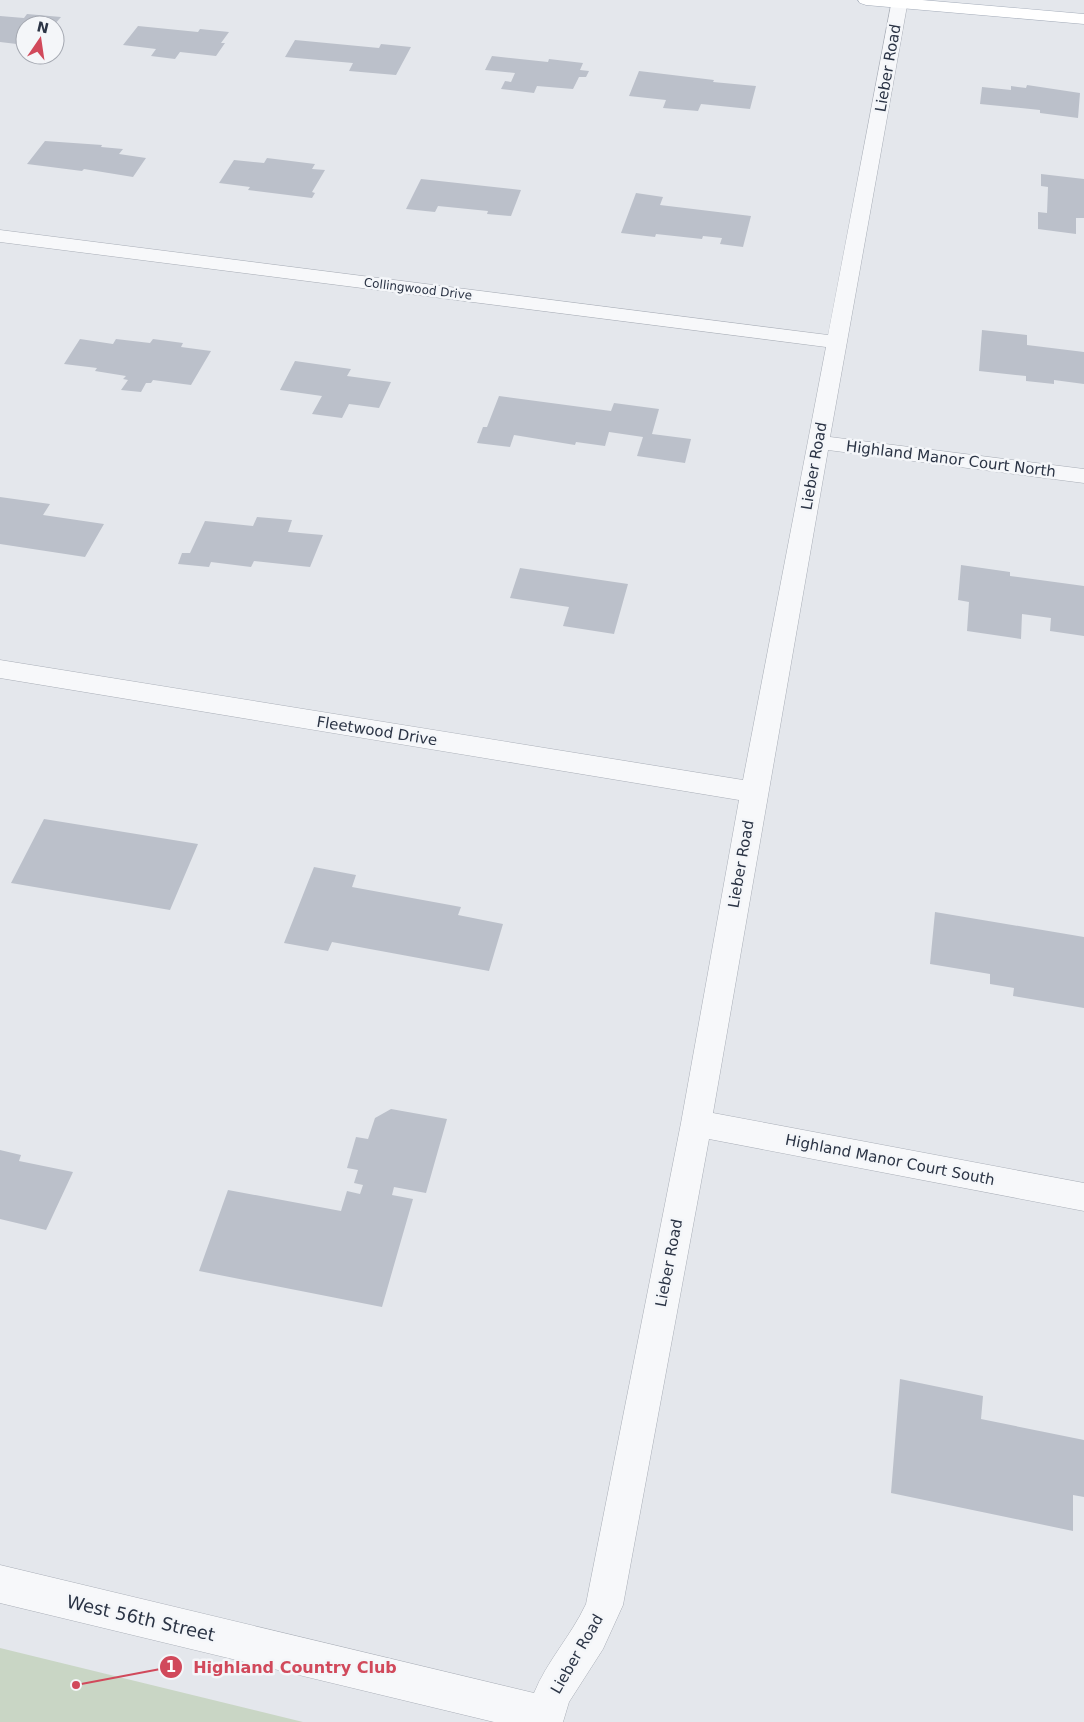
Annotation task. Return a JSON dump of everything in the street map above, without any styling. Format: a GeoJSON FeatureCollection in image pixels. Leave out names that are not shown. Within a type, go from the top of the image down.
{"type":"FeatureCollection","features":[{"type":"Feature","properties":{"kind":"main road"},"geometry":{"type":"LineString","coordinates":[[866,0],[1084,19]]}},
{"type":"Feature","properties":{"kind":"street","name":"Lieber Road"},"geometry":{"type":"LineString","coordinates":[[545,1718],[555,1686],[587,1640],[604,1605],[696,1123],[754,792],[900,2]]}},
{"type":"Feature","properties":{"kind":"street","name":"Collingwood Drive"},"geometry":{"type":"LineString","coordinates":[[0,236],[837,342]]}},
{"type":"Feature","properties":{"kind":"street","name":"Highland Manor Court North"},"geometry":{"type":"LineString","coordinates":[[819,442],[1084,476]]}},
{"type":"Feature","properties":{"kind":"street","name":"Fleetwood Drive"},"geometry":{"type":"LineString","coordinates":[[0,669],[754,792]]}},
{"type":"Feature","properties":{"kind":"street","name":"Highland Manor Court South"},"geometry":{"type":"LineString","coordinates":[[696,1123],[1084,1196]]}},
{"type":"Feature","properties":{"kind":"street","name":"West 56th Street"},"geometry":{"type":"LineString","coordinates":[[0,1584],[545,1718]]}},
{"type":"Feature","properties":{"kind":"green space"},"geometry":{"type":"Polygon","coordinates":[[[0,1648],[303,1722],[0,1722],[0,1648]]]}},
{"type":"Feature","properties":{"kind":"building"},"geometry":{"type":"Polygon","coordinates":[[[0,16],[15,17],[15,44],[0,42],[0,16]]]}},
{"type":"Feature","properties":{"kind":"building"},"geometry":{"type":"Polygon","coordinates":[[[138,26],[198,32],[200,29],[229,32],[221,43],[225,43],[216,56],[180,52],[175,59],[151,56],[156,49],[123,45],[138,26]]]}},
{"type":"Feature","properties":{"kind":"building"},"geometry":{"type":"Polygon","coordinates":[[[295,40],[379,48],[381,44],[411,47],[396,75],[349,71],[353,63],[285,57],[295,40]]]}},
{"type":"Feature","properties":{"kind":"building"},"geometry":{"type":"Polygon","coordinates":[[[492,56],[548,62],[549,59],[583,63],[580,70],[589,71],[586,77],[579,77],[573,89],[537,86],[534,93],[501,89],[505,81],[511,82],[515,73],[485,70],[492,56]]]}},
{"type":"Feature","properties":{"kind":"building"},"geometry":{"type":"Polygon","coordinates":[[[639,71],[714,80],[713,82],[756,86],[750,109],[701,104],[698,111],[663,108],[666,100],[629,96],[639,71]]]}},
{"type":"Feature","properties":{"kind":"building"},"geometry":{"type":"Polygon","coordinates":[[[1027,85],[1080,93],[1078,118],[1040,113],[1040,110],[980,104],[982,87],[1011,90],[1011,86],[1026,88],[1027,85]]]}},
{"type":"Feature","properties":{"kind":"building"},"geometry":{"type":"Polygon","coordinates":[[[45,141],[102,145],[101,147],[123,149],[119,154],[146,158],[133,177],[84,169],[82,171],[27,164],[45,141]]]}},
{"type":"Feature","properties":{"kind":"building"},"geometry":{"type":"Polygon","coordinates":[[[267,158],[315,164],[312,169],[325,170],[312,192],[315,193],[312,198],[248,190],[250,187],[219,183],[234,160],[264,163],[267,158]]]}},
{"type":"Feature","properties":{"kind":"building"},"geometry":{"type":"Polygon","coordinates":[[[1041,174],[1084,179],[1084,218],[1076,218],[1076,234],[1038,229],[1038,212],[1047,213],[1048,187],[1041,186],[1041,174]]]}},
{"type":"Feature","properties":{"kind":"building"},"geometry":{"type":"Polygon","coordinates":[[[421,179],[521,190],[511,216],[487,214],[488,211],[438,206],[435,212],[406,209],[421,179]]]}},
{"type":"Feature","properties":{"kind":"building"},"geometry":{"type":"Polygon","coordinates":[[[636,193],[663,197],[660,205],[751,216],[743,247],[720,244],[722,238],[703,236],[702,239],[656,234],[655,237],[621,233],[636,193]]]}},
{"type":"Feature","properties":{"kind":"building"},"geometry":{"type":"Polygon","coordinates":[[[982,330],[1027,335],[1027,345],[1084,352],[1084,384],[1054,380],[1054,384],[1026,381],[1026,376],[979,371],[982,330]]]}},
{"type":"Feature","properties":{"kind":"building"},"geometry":{"type":"Polygon","coordinates":[[[80,339],[113,344],[116,339],[150,343],[153,339],[183,343],[181,347],[211,351],[191,385],[153,380],[151,383],[146,383],[141,392],[121,390],[128,380],[123,379],[126,376],[95,371],[97,368],[64,364],[80,339]]]}},
{"type":"Feature","properties":{"kind":"building"},"geometry":{"type":"Polygon","coordinates":[[[295,361],[351,369],[347,376],[391,382],[379,408],[349,404],[342,418],[312,414],[322,396],[280,390],[295,361]]]}},
{"type":"Feature","properties":{"kind":"building"},"geometry":{"type":"Polygon","coordinates":[[[499,396],[611,411],[614,403],[659,409],[652,434],[691,439],[685,463],[637,456],[643,437],[609,432],[605,446],[576,442],[575,445],[514,435],[510,447],[477,443],[483,427],[487,427],[499,396]]]}},
{"type":"Feature","properties":{"kind":"building"},"geometry":{"type":"Polygon","coordinates":[[[0,497],[50,504],[43,515],[104,524],[85,557],[0,544],[0,497]]]}},
{"type":"Feature","properties":{"kind":"building"},"geometry":{"type":"Polygon","coordinates":[[[257,517],[292,520],[288,532],[323,535],[310,567],[254,561],[251,567],[211,562],[209,567],[178,564],[182,553],[190,553],[205,521],[253,526],[257,517]]]}},
{"type":"Feature","properties":{"kind":"building"},"geometry":{"type":"Polygon","coordinates":[[[961,565],[1010,572],[1010,576],[1084,586],[1084,636],[1050,631],[1051,618],[1022,614],[1021,639],[967,631],[969,602],[958,600],[961,565]]]}},
{"type":"Feature","properties":{"kind":"building"},"geometry":{"type":"Polygon","coordinates":[[[520,568],[628,584],[614,634],[563,626],[569,607],[510,598],[520,568]]]}},
{"type":"Feature","properties":{"kind":"building"},"geometry":{"type":"Polygon","coordinates":[[[44,819],[198,844],[170,910],[11,883],[44,819]]]}},
{"type":"Feature","properties":{"kind":"building"},"geometry":{"type":"Polygon","coordinates":[[[314,867],[356,875],[352,887],[461,907],[458,915],[503,924],[489,971],[332,942],[328,951],[284,943],[314,867]]]}},
{"type":"Feature","properties":{"kind":"building"},"geometry":{"type":"Polygon","coordinates":[[[935,912],[1084,937],[1084,1008],[1013,996],[1014,988],[990,984],[990,974],[930,964],[935,912]]]}},
{"type":"Feature","properties":{"kind":"building"},"geometry":{"type":"Polygon","coordinates":[[[391,1109],[447,1119],[426,1193],[394,1187],[392,1195],[413,1199],[382,1307],[199,1271],[228,1190],[341,1211],[347,1191],[360,1194],[363,1185],[354,1183],[358,1170],[347,1168],[356,1137],[368,1139],[375,1118],[391,1109]]]}},
{"type":"Feature","properties":{"kind":"building"},"geometry":{"type":"Polygon","coordinates":[[[0,1150],[21,1155],[19,1161],[73,1172],[46,1230],[0,1219],[0,1150]]]}},
{"type":"Feature","properties":{"kind":"building"},"geometry":{"type":"Polygon","coordinates":[[[900,1379],[983,1396],[981,1419],[1084,1440],[1084,1497],[1073,1495],[1073,1531],[891,1493],[900,1379]]]}},
{"type":"Feature","properties":{"kind":"place","name":"Highland Country Club"},"geometry":{"type":"Point","coordinates":[76,1685]}}]}
